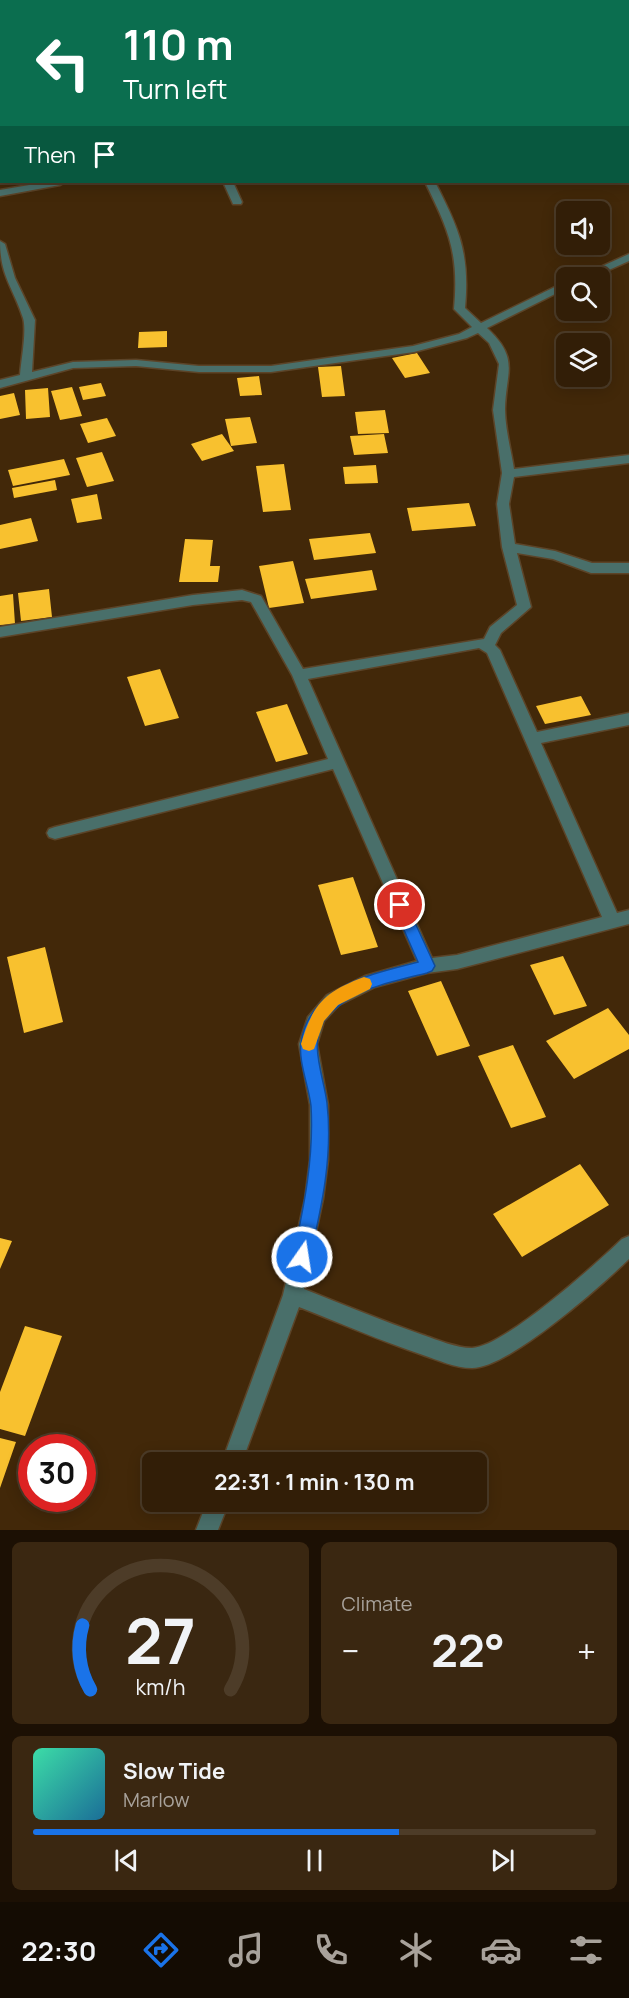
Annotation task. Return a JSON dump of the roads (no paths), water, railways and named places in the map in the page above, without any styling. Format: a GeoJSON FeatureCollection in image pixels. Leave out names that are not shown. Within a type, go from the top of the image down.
{"type":"FeatureCollection","features":[{"type":"Feature","properties":{"kind":"street"},"geometry":{"type":"LineString","coordinates":[[0,193],[55,183]]}},
{"type":"Feature","properties":{"kind":"street"},"geometry":{"type":"LineString","coordinates":[[228,183],[237,202]]}},
{"type":"Feature","properties":{"kind":"street"},"geometry":{"type":"LineString","coordinates":[[430,183],[453,228],[459,253],[463,273],[459,309],[477,328],[494,341],[505,364],[499,410],[508,473],[503,504],[509,547],[524,608],[495,630],[488,646]]}},
{"type":"Feature","properties":{"kind":"street"},"geometry":{"type":"LineString","coordinates":[[0,244],[10,278],[29,320],[26,379]]}},
{"type":"Feature","properties":{"kind":"street"},"geometry":{"type":"LineString","coordinates":[[606,267],[629,257]]}},
{"type":"Feature","properties":{"kind":"street"},"geometry":{"type":"LineString","coordinates":[[0,384],[73,365],[136,363],[210,369],[271,369],[414,349],[449,341],[556,289]]}},
{"type":"Feature","properties":{"kind":"street"},"geometry":{"type":"LineString","coordinates":[[508,473],[629,459]]}},
{"type":"Feature","properties":{"kind":"street"},"geometry":{"type":"LineString","coordinates":[[509,547],[555,555],[591,568],[629,568]]}},
{"type":"Feature","properties":{"kind":"street"},"geometry":{"type":"LineString","coordinates":[[0,632],[193,600],[242,595],[256,599],[299,675],[427,966]]}},
{"type":"Feature","properties":{"kind":"street"},"geometry":{"type":"LineString","coordinates":[[236,1452],[293,1295],[315,1199],[319,1160],[319,1105],[309,1044],[317,1017],[333,1000],[371,981],[427,966],[457,962],[621,919],[532,739],[493,650],[488,646],[481,643],[299,675]]}},
{"type":"Feature","properties":{"kind":"street"},"geometry":{"type":"LineString","coordinates":[[532,739],[629,719]]}},
{"type":"Feature","properties":{"kind":"street"},"geometry":{"type":"LineString","coordinates":[[55,833],[338,762]]}},
{"type":"Feature","properties":{"kind":"street"},"geometry":{"type":"LineString","coordinates":[[293,1295],[439,1350],[472,1359],[494,1350],[533,1325],[603,1272],[629,1246]]}},
{"type":"Feature","properties":{"kind":"street"},"geometry":{"type":"LineString","coordinates":[[207,1530],[214,1512]]}}]}
